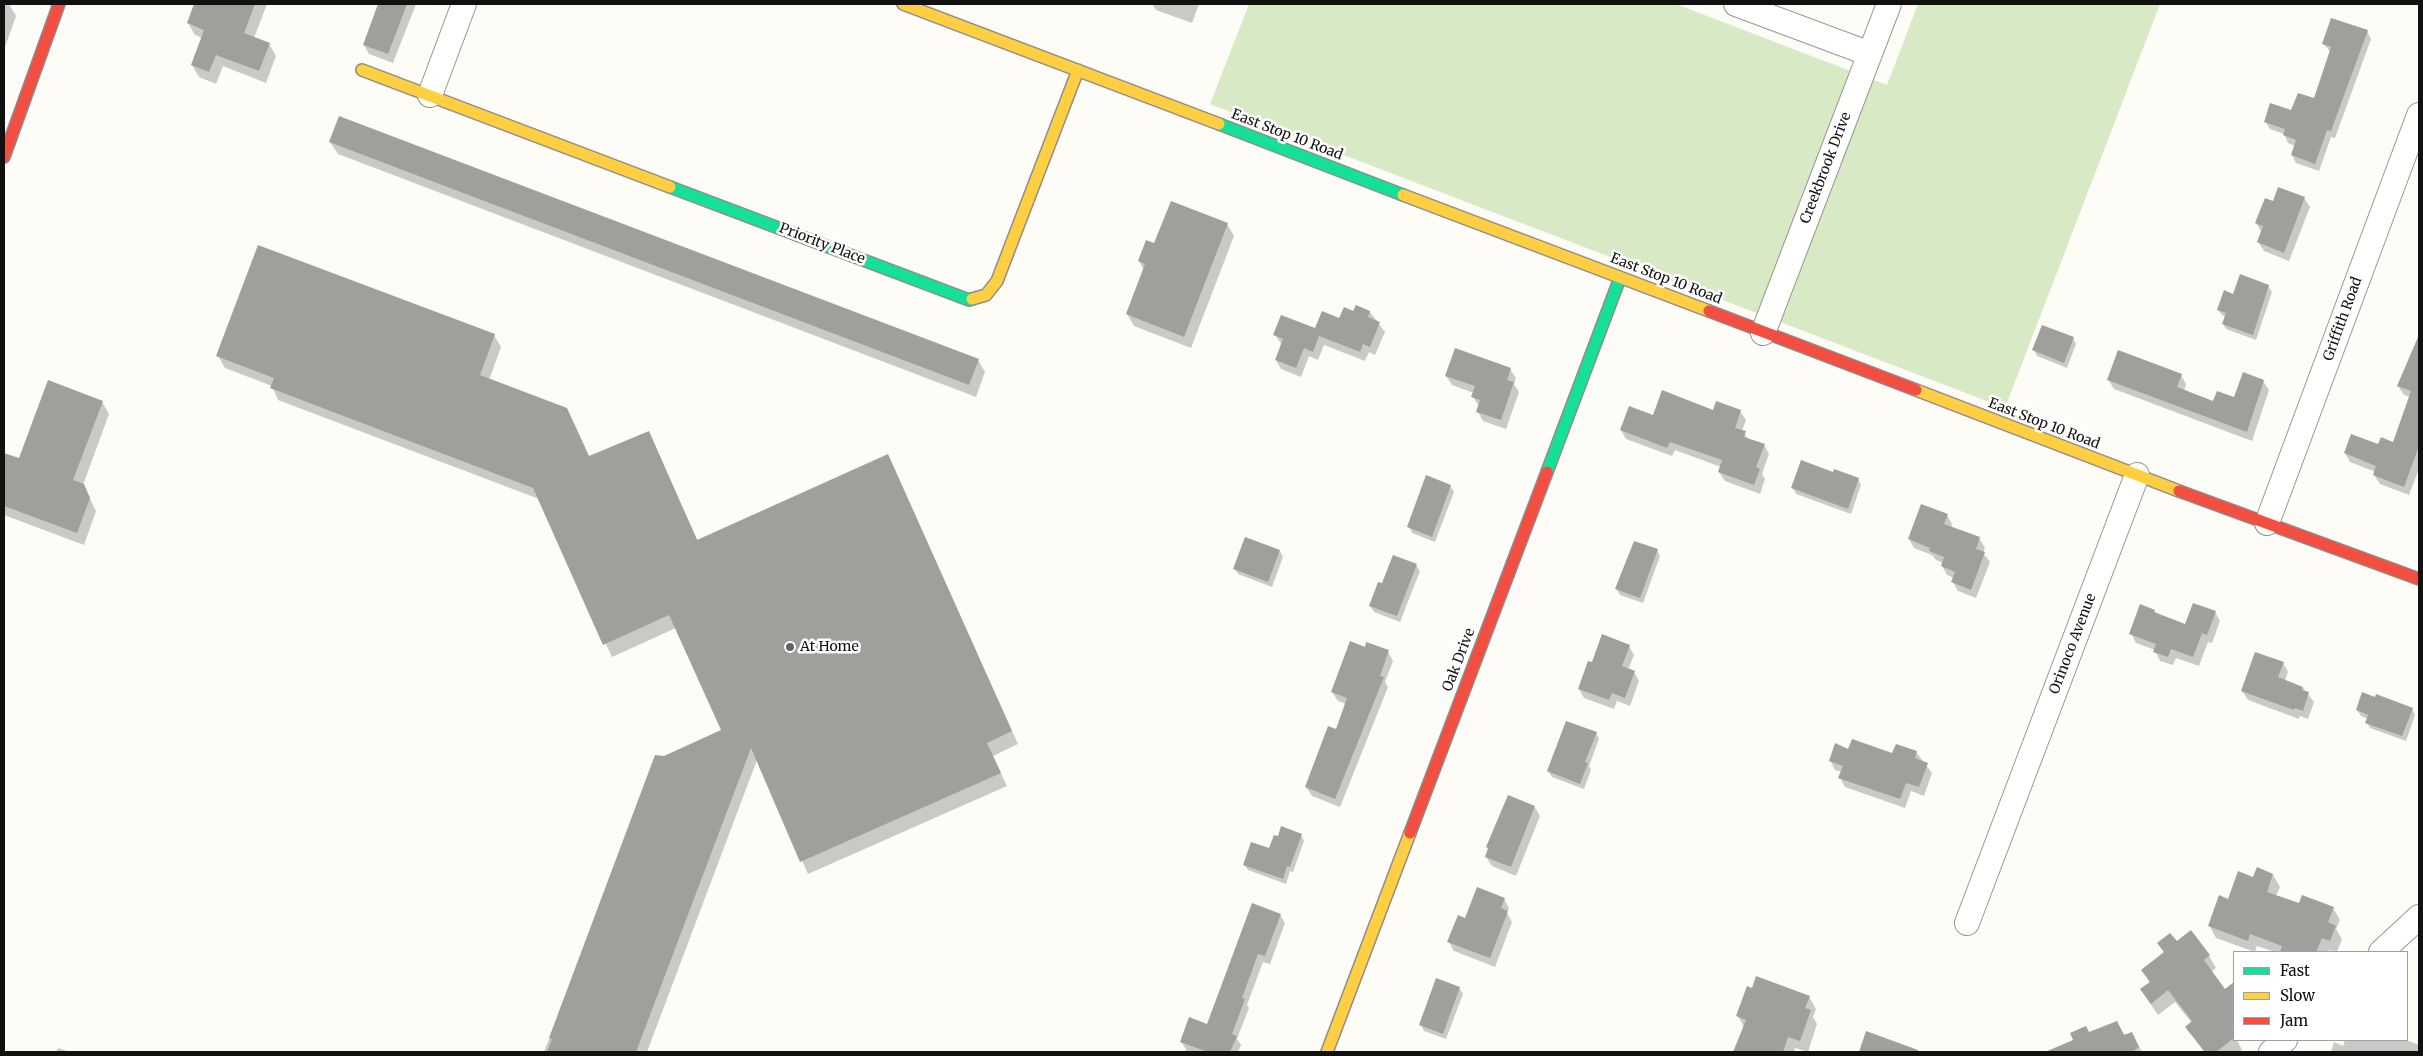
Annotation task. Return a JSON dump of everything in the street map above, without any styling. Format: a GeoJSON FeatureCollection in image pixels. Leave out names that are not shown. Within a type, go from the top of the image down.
{"type":"FeatureCollection","features":[{"type":"Feature","properties":{"kind":"street"},"geometry":{"type":"LineString","coordinates":[[4,156],[59,4]]}},
{"type":"Feature","properties":{"kind":"street"},"geometry":{"type":"LineString","coordinates":[[430,95],[464,4]]}},
{"type":"Feature","properties":{"kind":"street","name":"East Stop 10 Road"},"geometry":{"type":"LineString","coordinates":[[902,4],[1763,333],[2419,580]]}},
{"type":"Feature","properties":{"kind":"street"},"geometry":{"type":"LineString","coordinates":[[1736,4],[1870,54]]}},
{"type":"Feature","properties":{"kind":"street","name":"Creekbrook Drive"},"geometry":{"type":"LineString","coordinates":[[1763,333],[1889,4]]}},
{"type":"Feature","properties":{"kind":"street","name":"Priority Place"},"geometry":{"type":"LineString","coordinates":[[362,70],[969,300],[986,295],[998,281],[1078,70]]}},
{"type":"Feature","properties":{"kind":"street","name":"Griffith Road"},"geometry":{"type":"LineString","coordinates":[[2267,523],[2419,115]]}},
{"type":"Feature","properties":{"kind":"street","name":"Oak Drive"},"geometry":{"type":"LineString","coordinates":[[1327,1052],[1620,278]]}},
{"type":"Feature","properties":{"kind":"street","name":"Orinoco Avenue"},"geometry":{"type":"LineString","coordinates":[[1967,923],[2137,475]]}},
{"type":"Feature","properties":{"kind":"street"},"geometry":{"type":"LineString","coordinates":[[2382,951],[2419,917]]}},
{"type":"Feature","properties":{"kind":"street"},"geometry":{"type":"LineString","coordinates":[[2272,1052],[2284,1041]]}},
{"type":"Feature","properties":{"kind":"green space"},"geometry":{"type":"Polygon","coordinates":[[[1249,4],[1676,4],[1887,85],[1918,4],[2160,4],[2005,408],[1210,104],[1249,4]]]}},
{"type":"Feature","properties":{"kind":"building"},"geometry":{"type":"Polygon","coordinates":[[[194,4],[255,4],[244,33],[270,43],[259,71],[216,55],[209,72],[191,65],[204,30],[187,23],[194,4]]]}},
{"type":"Feature","properties":{"kind":"building"},"geometry":{"type":"Polygon","coordinates":[[[378,4],[407,4],[388,54],[363,45],[378,4]]]}},
{"type":"Feature","properties":{"kind":"building"},"geometry":{"type":"Polygon","coordinates":[[[2331,18],[2368,30],[2331,131],[2327,130],[2315,164],[2291,155],[2296,140],[2283,135],[2285,129],[2264,122],[2270,103],[2291,110],[2298,93],[2314,98],[2331,47],[2322,44],[2331,18]]]}},
{"type":"Feature","properties":{"kind":"building"},"geometry":{"type":"Polygon","coordinates":[[[339,116],[979,359],[969,385],[329,142],[339,116]]]}},
{"type":"Feature","properties":{"kind":"building"},"geometry":{"type":"Polygon","coordinates":[[[2278,187],[2305,197],[2284,253],[2257,242],[2263,226],[2255,223],[2265,198],[2273,201],[2278,187]]]}},
{"type":"Feature","properties":{"kind":"building"},"geometry":{"type":"Polygon","coordinates":[[[1171,201],[1228,223],[1184,337],[1126,314],[1145,264],[1138,261],[1146,240],[1154,243],[1171,201]]]}},
{"type":"Feature","properties":{"kind":"building"},"geometry":{"type":"Polygon","coordinates":[[[258,245],[495,334],[480,375],[567,408],[589,456],[649,431],[697,540],[888,454],[1012,731],[987,743],[1001,773],[800,862],[751,748],[636,1052],[547,1052],[552,1039],[549,1038],[655,755],[664,756],[721,730],[669,615],[603,645],[533,488],[270,388],[274,378],[216,356],[258,245]]]}},
{"type":"Feature","properties":{"kind":"building"},"geometry":{"type":"Polygon","coordinates":[[[2240,274],[2269,285],[2253,335],[2222,324],[2226,313],[2217,310],[2224,290],[2233,294],[2240,274]]]}},
{"type":"Feature","properties":{"kind":"building"},"geometry":{"type":"Polygon","coordinates":[[[1356,305],[1370,311],[1368,317],[1380,322],[1370,347],[1363,344],[1360,352],[1319,336],[1313,352],[1304,348],[1296,368],[1275,360],[1283,339],[1273,335],[1281,315],[1315,328],[1322,311],[1339,318],[1344,307],[1353,311],[1356,305]]]}},
{"type":"Feature","properties":{"kind":"building"},"geometry":{"type":"Polygon","coordinates":[[[2042,325],[2074,337],[2064,363],[2032,350],[2042,325]]]}},
{"type":"Feature","properties":{"kind":"building"},"geometry":{"type":"Polygon","coordinates":[[[2418,337],[2419,446],[2404,487],[2373,475],[2376,466],[2344,453],[2351,434],[2378,444],[2381,437],[2393,442],[2411,391],[2397,386],[2418,337]]]}},
{"type":"Feature","properties":{"kind":"building"},"geometry":{"type":"Polygon","coordinates":[[[1455,348],[1511,368],[1507,380],[1514,382],[1501,420],[1476,412],[1480,400],[1471,397],[1475,386],[1445,376],[1455,348]]]}},
{"type":"Feature","properties":{"kind":"building"},"geometry":{"type":"Polygon","coordinates":[[[2118,350],[2182,374],[2177,387],[2213,401],[2217,391],[2234,397],[2243,372],[2264,380],[2247,432],[2107,380],[2118,350]]]}},
{"type":"Feature","properties":{"kind":"building"},"geometry":{"type":"Polygon","coordinates":[[[48,380],[103,401],[73,480],[84,484],[90,498],[77,533],[4,506],[4,453],[19,458],[48,380]]]}},
{"type":"Feature","properties":{"kind":"building"},"geometry":{"type":"Polygon","coordinates":[[[1662,390],[1713,410],[1716,401],[1741,410],[1735,428],[1746,431],[1744,437],[1765,444],[1756,467],[1760,469],[1754,485],[1718,472],[1722,460],[1670,442],[1667,448],[1620,430],[1629,406],[1653,415],[1662,390]]]}},
{"type":"Feature","properties":{"kind":"building"},"geometry":{"type":"Polygon","coordinates":[[[1801,460],[1833,472],[1834,469],[1859,478],[1848,509],[1791,488],[1801,460]]]}},
{"type":"Feature","properties":{"kind":"building"},"geometry":{"type":"Polygon","coordinates":[[[1426,475],[1451,485],[1432,537],[1407,527],[1426,475]]]}},
{"type":"Feature","properties":{"kind":"building"},"geometry":{"type":"Polygon","coordinates":[[[1921,504],[1948,514],[1944,524],[1980,537],[1976,549],[1985,552],[1971,590],[1951,582],[1955,572],[1941,566],[1944,557],[1929,551],[1930,548],[1908,539],[1921,504]]]}},
{"type":"Feature","properties":{"kind":"building"},"geometry":{"type":"Polygon","coordinates":[[[1245,537],[1280,550],[1268,582],[1233,569],[1245,537]]]}},
{"type":"Feature","properties":{"kind":"building"},"geometry":{"type":"Polygon","coordinates":[[[1634,541],[1658,549],[1640,598],[1615,589],[1634,541]]]}},
{"type":"Feature","properties":{"kind":"building"},"geometry":{"type":"Polygon","coordinates":[[[1393,555],[1417,564],[1397,616],[1369,606],[1378,582],[1382,583],[1393,555]]]}},
{"type":"Feature","properties":{"kind":"building"},"geometry":{"type":"Polygon","coordinates":[[[2193,603],[2216,611],[2207,635],[2202,633],[2193,657],[2171,649],[2168,657],[2153,652],[2156,644],[2129,634],[2140,604],[2155,610],[2154,612],[2185,624],[2193,603]]]}},
{"type":"Feature","properties":{"kind":"building"},"geometry":{"type":"Polygon","coordinates":[[[1602,634],[1630,645],[1622,666],[1635,671],[1625,698],[1612,693],[1609,700],[1578,689],[1588,661],[1592,662],[1602,634]]]}},
{"type":"Feature","properties":{"kind":"building"},"geometry":{"type":"Polygon","coordinates":[[[1350,641],[1365,647],[1366,642],[1389,650],[1380,676],[1384,677],[1335,799],[1305,787],[1328,726],[1336,729],[1347,698],[1331,692],[1350,641]]]}},
{"type":"Feature","properties":{"kind":"building"},"geometry":{"type":"Polygon","coordinates":[[[2255,652],[2284,662],[2278,677],[2303,687],[2302,690],[2309,692],[2303,711],[2295,708],[2294,710],[2241,691],[2255,652]]]}},
{"type":"Feature","properties":{"kind":"building"},"geometry":{"type":"Polygon","coordinates":[[[2362,692],[2375,697],[2376,694],[2413,708],[2402,736],[2365,723],[2368,715],[2356,710],[2362,692]]]}},
{"type":"Feature","properties":{"kind":"building"},"geometry":{"type":"Polygon","coordinates":[[[1566,721],[1597,732],[1585,762],[1588,763],[1580,784],[1547,771],[1566,721]]]}},
{"type":"Feature","properties":{"kind":"building"},"geometry":{"type":"Polygon","coordinates":[[[1852,739],[1892,753],[1896,744],[1917,751],[1915,758],[1928,763],[1919,787],[1906,783],[1900,799],[1838,778],[1843,766],[1829,761],[1835,743],[1848,749],[1852,739]]]}},
{"type":"Feature","properties":{"kind":"building"},"geometry":{"type":"Polygon","coordinates":[[[1508,795],[1535,806],[1511,867],[1485,857],[1488,848],[1486,847],[1508,795]]]}},
{"type":"Feature","properties":{"kind":"building"},"geometry":{"type":"Polygon","coordinates":[[[1281,826],[1302,834],[1290,867],[1287,866],[1283,879],[1243,865],[1251,842],[1269,848],[1274,835],[1278,836],[1281,826]]]}},
{"type":"Feature","properties":{"kind":"building"},"geometry":{"type":"Polygon","coordinates":[[[2257,867],[2273,874],[2267,892],[2299,903],[2302,895],[2334,907],[2328,922],[2336,926],[2330,941],[2322,938],[2316,951],[2280,951],[2282,946],[2250,934],[2248,941],[2208,926],[2219,895],[2228,899],[2238,871],[2253,877],[2257,867]]]}},
{"type":"Feature","properties":{"kind":"building"},"geometry":{"type":"Polygon","coordinates":[[[1477,887],[1505,898],[1501,908],[1508,911],[1490,958],[1447,942],[1458,915],[1465,918],[1477,887]]]}},
{"type":"Feature","properties":{"kind":"building"},"geometry":{"type":"Polygon","coordinates":[[[1252,903],[1281,914],[1265,956],[1258,954],[1242,998],[1245,999],[1232,1034],[1237,1036],[1230,1052],[1208,1052],[1180,1042],[1189,1017],[1207,1024],[1252,903]]]}},
{"type":"Feature","properties":{"kind":"building"},"geometry":{"type":"Polygon","coordinates":[[[2191,930],[2210,955],[2204,960],[2225,989],[2233,983],[2233,1039],[2216,1052],[2205,1052],[2185,1027],[2192,1021],[2168,990],[2151,1004],[2140,989],[2150,982],[2141,970],[2164,952],[2157,943],[2170,933],[2177,941],[2191,930]]]}},
{"type":"Feature","properties":{"kind":"building"},"geometry":{"type":"Polygon","coordinates":[[[1756,976],[1810,996],[1805,1008],[1811,1010],[1800,1041],[1788,1037],[1783,1052],[1733,1052],[1746,1020],[1736,1016],[1747,986],[1752,988],[1756,976]]]}},
{"type":"Feature","properties":{"kind":"building"},"geometry":{"type":"Polygon","coordinates":[[[1436,978],[1460,987],[1443,1034],[1419,1025],[1436,978]]]}},
{"type":"Feature","properties":{"kind":"building"},"geometry":{"type":"Polygon","coordinates":[[[2117,1021],[2124,1035],[2132,1032],[2139,1047],[2132,1052],[2045,1052],[2073,1040],[2070,1033],[2086,1026],[2089,1032],[2117,1021]]]}},
{"type":"Feature","properties":{"kind":"building"},"geometry":{"type":"Polygon","coordinates":[[[1866,1031],[1918,1050],[1918,1052],[1859,1052],[1866,1031]]]}},
{"type":"Feature","properties":{"kind":"traffic: fast"},"geometry":{"type":"LineString","coordinates":[[1219,124],[1403,195]]}},
{"type":"Feature","properties":{"kind":"traffic: fast"},"geometry":{"type":"LineString","coordinates":[[670,187],[969,300],[972,299]]}},
{"type":"Feature","properties":{"kind":"traffic: fast"},"geometry":{"type":"LineString","coordinates":[[1547,472],[1620,278]]}},
{"type":"Feature","properties":{"kind":"traffic: slow"},"geometry":{"type":"LineString","coordinates":[[903,4],[1219,124]]}},
{"type":"Feature","properties":{"kind":"traffic: slow"},"geometry":{"type":"LineString","coordinates":[[362,70],[670,187]]}},
{"type":"Feature","properties":{"kind":"traffic: slow"},"geometry":{"type":"LineString","coordinates":[[972,299],[986,295],[997,281],[1078,70]]}},
{"type":"Feature","properties":{"kind":"traffic: slow"},"geometry":{"type":"LineString","coordinates":[[1403,195],[1709,311]]}},
{"type":"Feature","properties":{"kind":"traffic: slow"},"geometry":{"type":"LineString","coordinates":[[1916,390],[2179,491]]}},
{"type":"Feature","properties":{"kind":"traffic: slow"},"geometry":{"type":"LineString","coordinates":[[1327,1052],[1410,833]]}},
{"type":"Feature","properties":{"kind":"traffic: jam"},"geometry":{"type":"LineString","coordinates":[[4,157],[59,4]]}},
{"type":"Feature","properties":{"kind":"traffic: jam"},"geometry":{"type":"LineString","coordinates":[[1709,311],[1916,390]]}},
{"type":"Feature","properties":{"kind":"traffic: jam"},"geometry":{"type":"LineString","coordinates":[[1410,833],[1547,472]]}},
{"type":"Feature","properties":{"kind":"traffic: jam"},"geometry":{"type":"LineString","coordinates":[[2179,491],[2419,579]]}},
{"type":"Feature","properties":{"kind":"place","name":"At Home"},"geometry":{"type":"Point","coordinates":[790,647]}}]}
